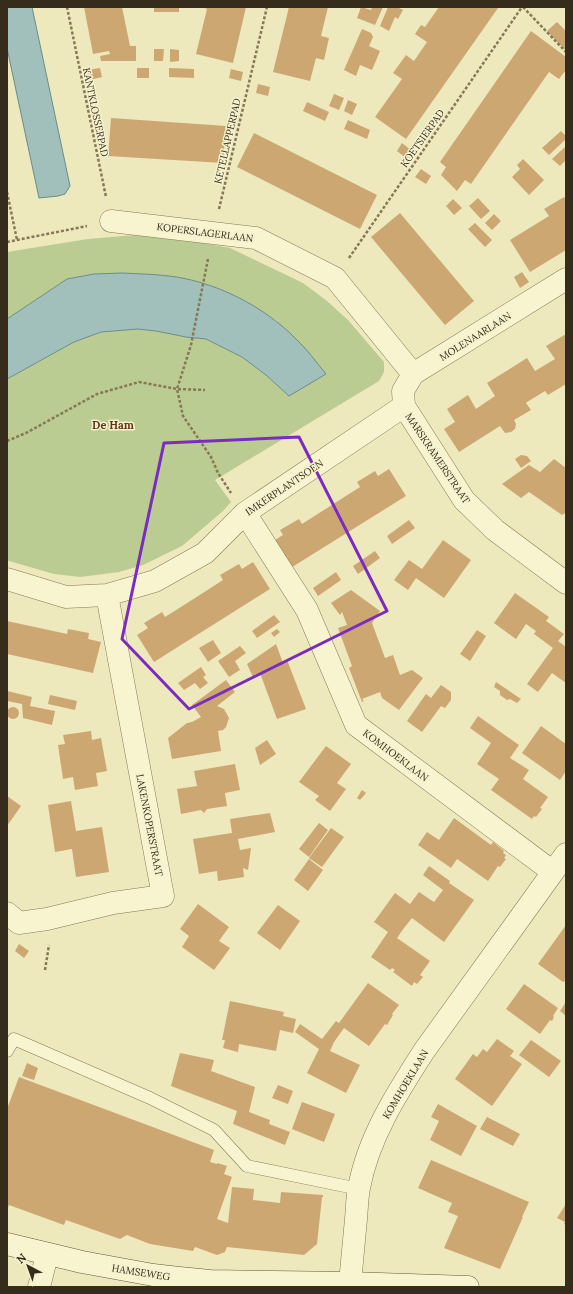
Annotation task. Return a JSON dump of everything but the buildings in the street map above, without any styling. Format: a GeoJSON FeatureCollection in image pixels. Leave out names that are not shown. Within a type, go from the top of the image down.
{"type":"FeatureCollection","features":[{"type":"Feature","properties":{"kind":"street","name":"KOPERSLAGERLAAN"},"geometry":{"type":"LineString","coordinates":[[111,221],[256,238],[335,278],[413,374]]}},
{"type":"Feature","properties":{"kind":"street","name":"MOLENAARLAAN"},"geometry":{"type":"LineString","coordinates":[[404,406],[403,391],[413,374],[566,279]]}},
{"type":"Feature","properties":{"kind":"street","name":"IMKERPLANTSOEN"},"geometry":{"type":"LineString","coordinates":[[7,579],[66,597],[107,595],[155,581],[205,553],[245,513],[404,406]]}},
{"type":"Feature","properties":{"kind":"street","name":"MARSKRAMERSTRAAT"},"geometry":{"type":"LineString","coordinates":[[404,406],[464,500],[495,530],[566,583]]}},
{"type":"Feature","properties":{"kind":"street","name":"KOMHOEKLAAN"},"geometry":{"type":"LineString","coordinates":[[245,513],[307,610],[356,725],[553,872]]}},
{"type":"Feature","properties":{"kind":"street","name":"LAKENKOPERSTRAAT"},"geometry":{"type":"LineString","coordinates":[[7,913],[19,923],[47,919],[113,903],[163,896],[107,595]]}},
{"type":"Feature","properties":{"kind":"street","name":"KOMHOEKLAAN"},"geometry":{"type":"LineString","coordinates":[[350,1283],[359,1189],[365,1163],[403,1084],[424,1051],[566,854]]}},
{"type":"Feature","properties":{"kind":"street","name":"HAMSEWEG"},"geometry":{"type":"LineString","coordinates":[[7,1244],[47,1255],[153,1275],[210,1281],[350,1283],[384,1286],[468,1287]]}},
{"type":"Feature","properties":{"kind":"street"},"geometry":{"type":"LineString","coordinates":[[39,1287],[47,1255]]}},
{"type":"Feature","properties":{"kind":"lane"},"geometry":{"type":"LineString","coordinates":[[7,1051],[14,1039],[150,1098],[214,1130],[247,1166],[359,1189]]}},
{"type":"Feature","properties":{"kind":"path","name":"KANTKLOSSERPAD"},"geometry":{"type":"LineString","coordinates":[[67,7],[111,221]]}},
{"type":"Feature","properties":{"kind":"path","name":"KETELLAPPERPAD"},"geometry":{"type":"LineString","coordinates":[[177,389],[191,345],[213,233],[267,7]]}},
{"type":"Feature","properties":{"kind":"path"},"geometry":{"type":"LineString","coordinates":[[523,7],[566,52]]}},
{"type":"Feature","properties":{"kind":"path","name":"KOETSIERPAD"},"geometry":{"type":"LineString","coordinates":[[335,278],[523,7]]}},
{"type":"Feature","properties":{"kind":"path"},"geometry":{"type":"LineString","coordinates":[[7,192],[17,240]]}},
{"type":"Feature","properties":{"kind":"path"},"geometry":{"type":"LineString","coordinates":[[7,242],[111,221]]}},
{"type":"Feature","properties":{"kind":"path"},"geometry":{"type":"LineString","coordinates":[[7,441],[26,433],[97,394],[139,382],[177,389],[205,390]]}},
{"type":"Feature","properties":{"kind":"path"},"geometry":{"type":"LineString","coordinates":[[177,389],[183,416],[211,458],[218,473],[245,513]]}},
{"type":"Feature","properties":{"kind":"highlighted area"},"geometry":{"type":"Polygon","coordinates":[[[299,437],[387,611],[189,709],[122,639],[164,443],[299,437]]]}},
{"type":"Feature","properties":{"kind":"green space"},"geometry":{"type":"Polygon","coordinates":[[[135,235],[182,239],[230,248],[303,283],[327,301],[348,320],[384,362],[384,372],[379,381],[215,480],[231,502],[223,511],[182,546],[143,565],[119,572],[80,577],[54,574],[9,561],[7,560],[7,379],[74,342],[101,332],[138,329],[206,339],[242,357],[266,375],[289,396],[277,321],[245,301],[209,285],[170,276],[123,273],[94,274],[67,279],[7,319],[7,252],[88,239],[135,235]]]}},
{"type":"Feature","properties":{"kind":"water"},"geometry":{"type":"Polygon","coordinates":[[[7,7],[32,7],[70,186],[65,194],[39,198],[7,48],[7,7]]]}},
{"type":"Feature","properties":{"kind":"water"},"geometry":{"type":"Polygon","coordinates":[[[123,273],[163,275],[203,283],[221,289],[254,306],[283,327],[304,347],[326,374],[289,396],[266,375],[242,357],[206,339],[138,329],[101,332],[74,342],[7,379],[7,319],[67,279],[94,274],[123,273]]]}},
{"type":"Feature","properties":{"kind":"district","name":"De Ham"},"geometry":{"type":"Point","coordinates":[113,425]}}]}
